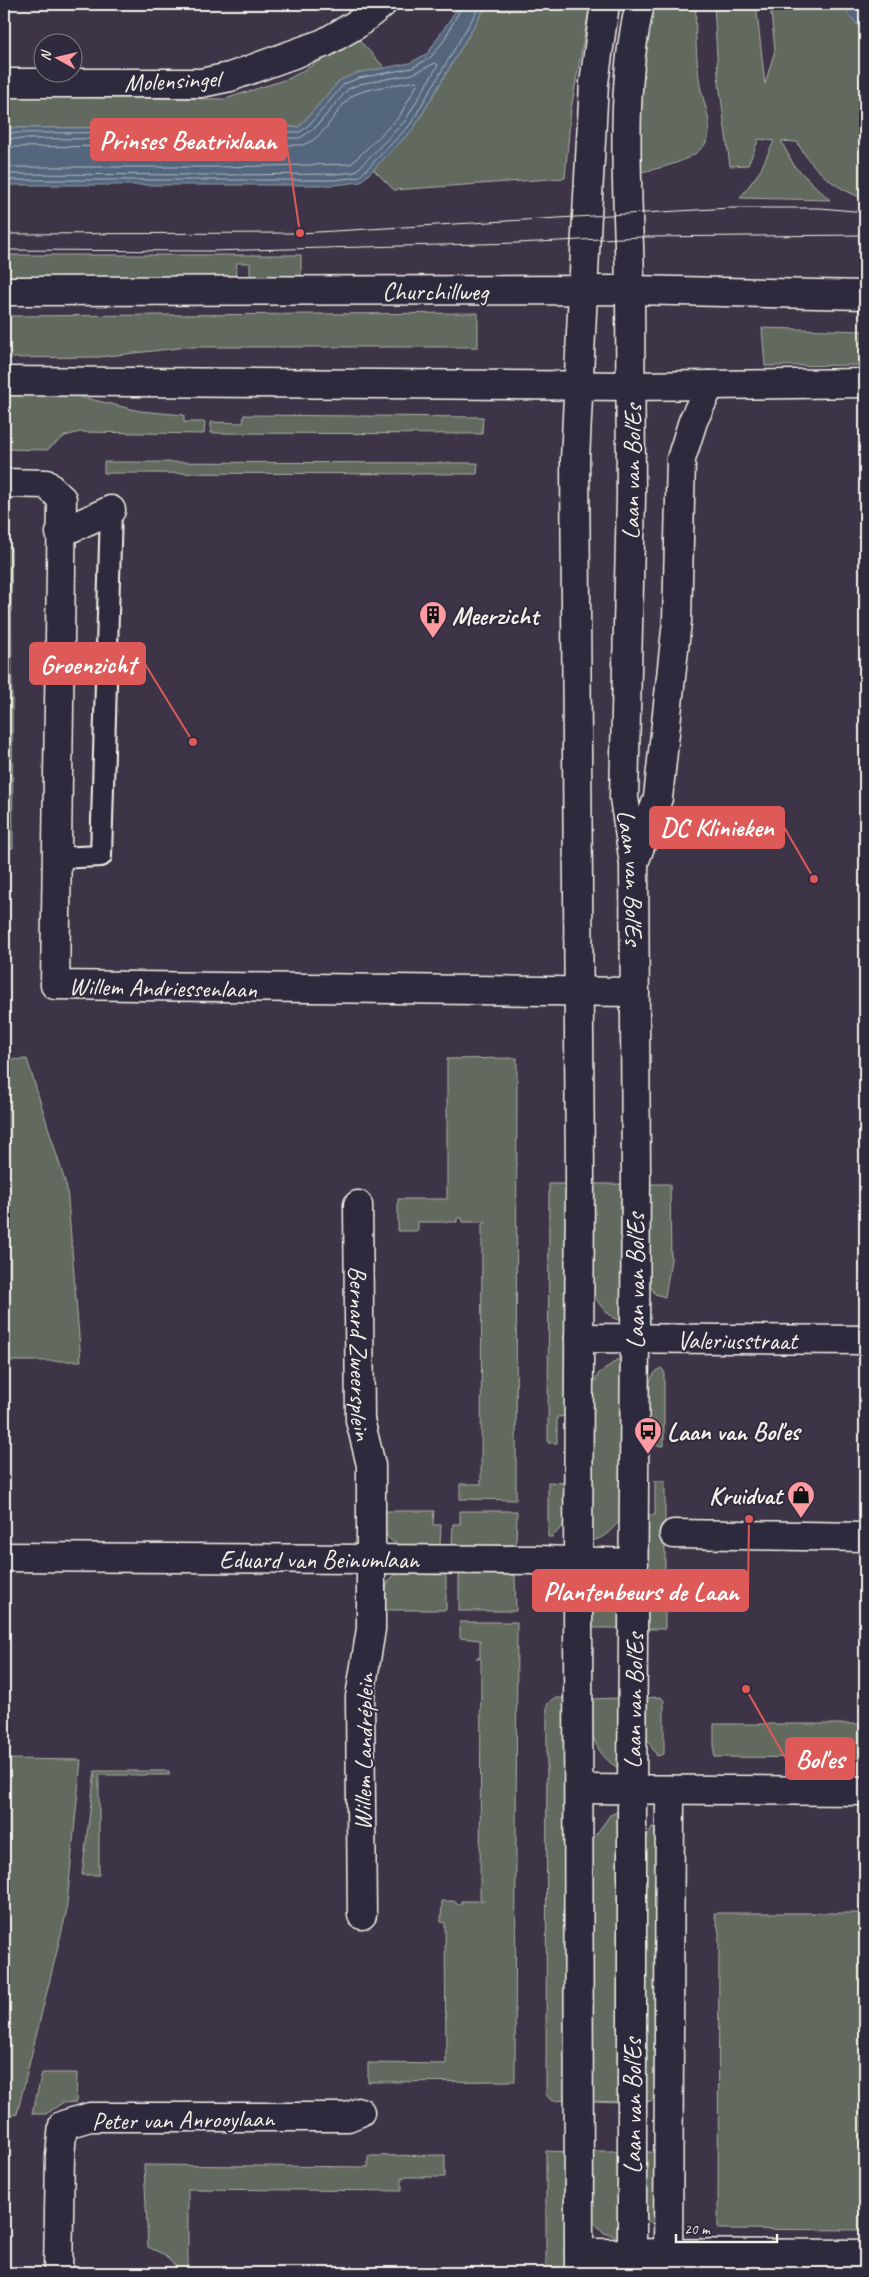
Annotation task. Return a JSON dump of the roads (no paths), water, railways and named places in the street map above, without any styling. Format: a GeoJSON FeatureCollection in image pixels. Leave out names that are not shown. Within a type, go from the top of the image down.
{"type":"FeatureCollection","features":[{"type":"Feature","properties":{"kind":"street","name":"Molensingel"},"geometry":{"type":"LineString","coordinates":[[4,83],[201,83],[230,77],[324,43],[357,24],[382,4]]}},
{"type":"Feature","properties":{"kind":"street","name":"Laan van Bol'Es"},"geometry":{"type":"LineString","coordinates":[[579,2263],[579,991],[576,460],[578,385],[594,83],[605,4]]}},
{"type":"Feature","properties":{"kind":"street","name":"Laan van Bol'Es"},"geometry":{"type":"LineString","coordinates":[[632,2263],[635,992],[634,862],[624,798],[632,386],[626,106],[629,64],[640,4]]}},
{"type":"Feature","properties":{"kind":"street","name":"Churchillweg"},"geometry":{"type":"LineString","coordinates":[[4,291],[630,290],[865,295]]}},
{"type":"Feature","properties":{"kind":"street"},"geometry":{"type":"LineString","coordinates":[[4,381],[632,386],[865,383]]}},
{"type":"Feature","properties":{"kind":"street"},"geometry":{"type":"LineString","coordinates":[[634,862],[658,798],[677,621],[681,459],[693,422],[710,385]]}},
{"type":"Feature","properties":{"kind":"street","name":"Willem Andriessenlaan"},"geometry":{"type":"LineString","coordinates":[[4,483],[46,484],[62,499],[60,532],[55,985],[635,992]]}},
{"type":"Feature","properties":{"kind":"street"},"geometry":{"type":"LineString","coordinates":[[60,532],[111,510]]}},
{"type":"Feature","properties":{"kind":"street","name":"Bernard Zweersplein"},"geometry":{"type":"LineString","coordinates":[[358,1205],[360,1420],[371,1466],[371,1560]]}},
{"type":"Feature","properties":{"kind":"street","name":"Valeriusstraat"},"geometry":{"type":"LineString","coordinates":[[579,1338],[865,1340]]}},
{"type":"Feature","properties":{"kind":"street"},"geometry":{"type":"LineString","coordinates":[[674,1534],[865,1537]]}},
{"type":"Feature","properties":{"kind":"street","name":"Eduard van Beinumlaan"},"geometry":{"type":"LineString","coordinates":[[4,1557],[578,1560],[634,1563]]}},
{"type":"Feature","properties":{"kind":"street","name":"Willem Landréplein"},"geometry":{"type":"LineString","coordinates":[[362,1915],[360,1697],[371,1629],[371,1560]]}},
{"type":"Feature","properties":{"kind":"street"},"geometry":{"type":"LineString","coordinates":[[580,1789],[865,1791]]}},
{"type":"Feature","properties":{"kind":"street","name":"Laan van Bol'Es"},"geometry":{"type":"LineString","coordinates":[[668,2263],[670,1790]]}},
{"type":"Feature","properties":{"kind":"street","name":"Peter van Anrooylaan"},"geometry":{"type":"LineString","coordinates":[[58,2273],[60,2155],[63,2125],[90,2117],[348,2117],[360,2112]]}},
{"type":"Feature","properties":{"kind":"street"},"geometry":{"type":"LineString","coordinates":[[579,2263],[668,2263],[865,2254]]}},
{"type":"Feature","properties":{"kind":"lane"},"geometry":{"type":"LineString","coordinates":[[56,858],[101,856],[111,510]]}},
{"type":"Feature","properties":{"kind":"water"},"geometry":{"type":"Polygon","coordinates":[[[460,4],[487,4],[414,128],[361,182],[335,185],[4,185],[4,128],[299,127],[340,80],[357,73],[410,63],[428,53],[460,4]]]}},
{"type":"Feature","properties":{"kind":"water"},"geometry":{"type":"Polygon","coordinates":[[[839,4],[865,4],[865,33],[839,4]]]}},
{"type":"Feature","properties":{"kind":"tram line"},"geometry":{"type":"LineString","coordinates":[[4,234],[300,233],[730,208],[820,208],[865,212]]}},
{"type":"Feature","properties":{"kind":"tram line"},"geometry":{"type":"LineString","coordinates":[[4,250],[210,251],[517,243],[642,237],[865,235]]}},
{"type":"Feature","properties":{"kind":"place","name":"Prinses Beatrixlaan"},"geometry":{"type":"Point","coordinates":[300,233]}},
{"type":"Feature","properties":{"kind":"place","name":"Meerzicht"},"geometry":{"type":"Point","coordinates":[433,639]}},
{"type":"Feature","properties":{"kind":"place","name":"Groenzicht"},"geometry":{"type":"Point","coordinates":[193,742]}},
{"type":"Feature","properties":{"kind":"place","name":"DC Klinieken"},"geometry":{"type":"Point","coordinates":[814,879]}},
{"type":"Feature","properties":{"kind":"place","name":"Laan van Bol'es"},"geometry":{"type":"Point","coordinates":[648,1455]}},
{"type":"Feature","properties":{"kind":"place","name":"Plantenbeurs de Laan"},"geometry":{"type":"Point","coordinates":[749,1519]}},
{"type":"Feature","properties":{"kind":"place","name":"Kruidvat"},"geometry":{"type":"Point","coordinates":[801,1519]}},
{"type":"Feature","properties":{"kind":"place","name":"Bol'es"},"geometry":{"type":"Point","coordinates":[746,1689]}}]}
